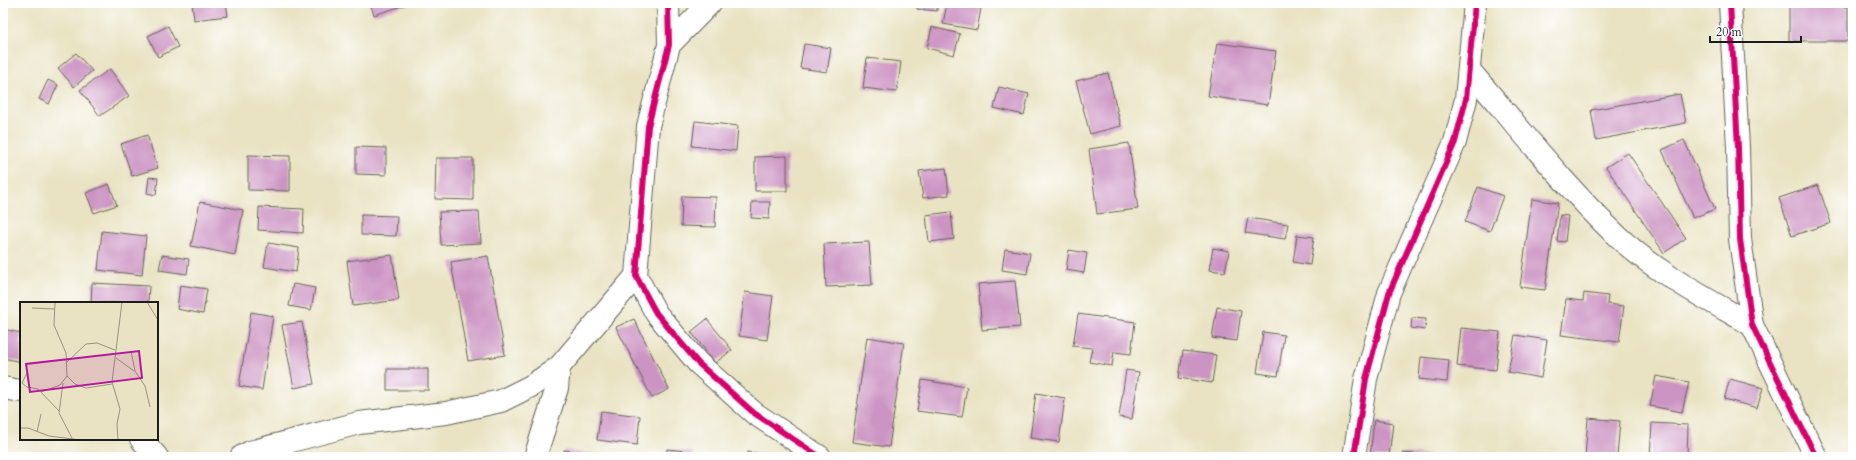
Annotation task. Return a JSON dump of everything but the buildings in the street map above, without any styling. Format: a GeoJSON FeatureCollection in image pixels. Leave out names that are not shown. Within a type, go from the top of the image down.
{"type":"FeatureCollection","features":[{"type":"Feature","properties":{"kind":"street"},"geometry":{"type":"LineString","coordinates":[[668,3],[669,45],[648,126],[636,276],[656,313],[698,363],[754,413],[820,457]]}},
{"type":"Feature","properties":{"kind":"street"},"geometry":{"type":"LineString","coordinates":[[669,45],[710,3]]}},
{"type":"Feature","properties":{"kind":"street"},"geometry":{"type":"LineString","coordinates":[[1354,457],[1366,380],[1389,293],[1455,142],[1466,100],[1475,3]]}},
{"type":"Feature","properties":{"kind":"street"},"geometry":{"type":"LineString","coordinates":[[1730,3],[1738,147],[1740,239],[1752,325],[1816,457]]}},
{"type":"Feature","properties":{"kind":"street"},"geometry":{"type":"LineString","coordinates":[[1469,70],[1562,178],[1617,235],[1650,263],[1683,285],[1752,325]]}},
{"type":"Feature","properties":{"kind":"street"},"geometry":{"type":"LineString","coordinates":[[241,457],[250,452],[359,423],[446,413],[501,402],[532,386],[559,367],[580,340],[636,276]]}},
{"type":"Feature","properties":{"kind":"street"},"geometry":{"type":"LineString","coordinates":[[535,457],[557,388],[559,367]]}},
{"type":"Feature","properties":{"kind":"street"},"geometry":{"type":"LineString","coordinates":[[3,388],[20,391]]}},
{"type":"Feature","properties":{"kind":"street"},"geometry":{"type":"LineString","coordinates":[[142,440],[157,457]]}},
{"type":"Feature","properties":{"kind":"cycle path"},"geometry":{"type":"LineString","coordinates":[[668,3],[669,45],[648,126],[636,276],[656,313],[698,363],[754,413],[820,457]]}},
{"type":"Feature","properties":{"kind":"cycle path"},"geometry":{"type":"LineString","coordinates":[[1354,457],[1366,379],[1389,293],[1455,142],[1466,99],[1475,3]]}},
{"type":"Feature","properties":{"kind":"cycle path"},"geometry":{"type":"LineString","coordinates":[[1730,3],[1738,147],[1740,239],[1752,325],[1816,457]]}}]}
